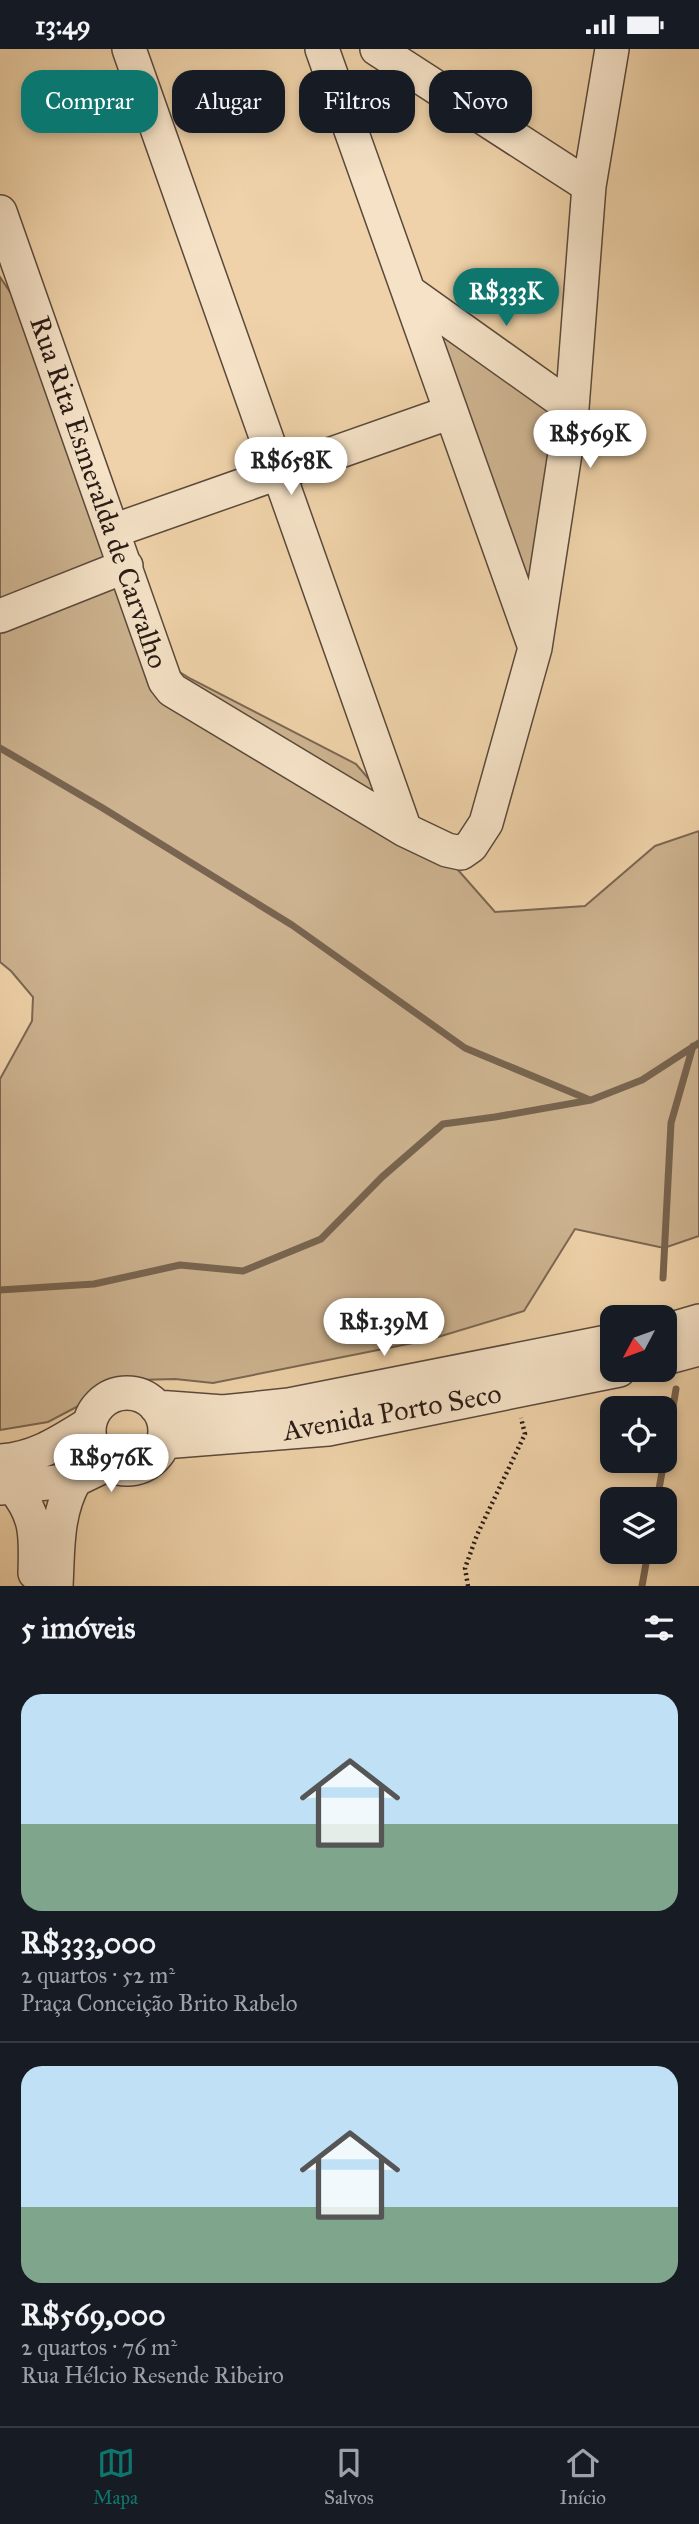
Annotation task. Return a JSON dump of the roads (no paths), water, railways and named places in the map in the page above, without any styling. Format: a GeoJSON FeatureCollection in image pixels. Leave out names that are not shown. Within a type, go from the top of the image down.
{"type":"FeatureCollection","features":[{"type":"Feature","properties":{"kind":"street"},"geometry":{"type":"LineString","coordinates":[[129,49],[405,830],[447,850],[461,853],[480,835],[486,823],[536,648],[572,408],[589,186],[612,49]]}},
{"type":"Feature","properties":{"kind":"street"},"geometry":{"type":"LineString","coordinates":[[322,49],[536,648]]}},
{"type":"Feature","properties":{"kind":"street"},"geometry":{"type":"LineString","coordinates":[[377,49],[589,186]]}},
{"type":"Feature","properties":{"kind":"street","name":"Rua Rita Esmeralda de Carvalho"},"geometry":{"type":"LineString","coordinates":[[0,212],[126,566],[160,671],[172,690],[405,830]]}},
{"type":"Feature","properties":{"kind":"street"},"geometry":{"type":"LineString","coordinates":[[409,292],[572,408]]}},
{"type":"Feature","properties":{"kind":"street"},"geometry":{"type":"LineString","coordinates":[[113,531],[452,412]]}},
{"type":"Feature","properties":{"kind":"street"},"geometry":{"type":"LineString","coordinates":[[0,616],[126,566]]}},
{"type":"Feature","properties":{"kind":"street"},"geometry":{"type":"LineString","coordinates":[[677,1327],[699,1321]]}},
{"type":"Feature","properties":{"kind":"street","name":"Avenida Porto Seco"},"geometry":{"type":"LineString","coordinates":[[89,1424],[93,1412],[111,1396],[123,1393],[136,1394],[156,1407],[223,1412],[289,1405],[600,1343]]}},
{"type":"Feature","properties":{"kind":"street"},"geometry":{"type":"LineString","coordinates":[[677,1355],[699,1349]]}},
{"type":"Feature","properties":{"kind":"street","name":"Avenida Porto Seco"},"geometry":{"type":"LineString","coordinates":[[163,1442],[328,1429],[600,1374]]}},
{"type":"Feature","properties":{"kind":"street"},"geometry":{"type":"LineString","coordinates":[[89,1424],[93,1449],[108,1464],[118,1468],[140,1466],[158,1453],[163,1442],[165,1430],[156,1407]]}},
{"type":"Feature","properties":{"kind":"street"},"geometry":{"type":"LineString","coordinates":[[4,1479],[16,1460],[41,1453],[89,1424]]}},
{"type":"Feature","properties":{"kind":"street"},"geometry":{"type":"LineString","coordinates":[[4,1479],[75,1480],[108,1464]]}},
{"type":"Feature","properties":{"kind":"street"},"geometry":{"type":"LineString","coordinates":[[4,1479],[27,1508],[36,1531],[35,1586]]}},
{"type":"Feature","properties":{"kind":"street"},"geometry":{"type":"LineString","coordinates":[[55,1586],[59,1521],[75,1480]]}},
{"type":"Feature","properties":{"kind":"waterway"},"geometry":{"type":"LineString","coordinates":[[0,748],[292,925],[465,1048],[590,1100]]}},
{"type":"Feature","properties":{"kind":"waterway"},"geometry":{"type":"LineString","coordinates":[[0,1290],[94,1284],[180,1265],[243,1271],[321,1239],[382,1177],[443,1124],[591,1100],[642,1080],[699,1043]]}},
{"type":"Feature","properties":{"kind":"waterway"},"geometry":{"type":"LineString","coordinates":[[663,1278],[671,1123],[693,1046]]}},
{"type":"Feature","properties":{"kind":"waterway"},"geometry":{"type":"LineString","coordinates":[[675,1396],[676,1389]]}},
{"type":"Feature","properties":{"kind":"waterway"},"geometry":{"type":"LineString","coordinates":[[659,1487],[662,1473]]}},
{"type":"Feature","properties":{"kind":"waterway"},"geometry":{"type":"LineString","coordinates":[[642,1586],[646,1564]]}}]}
